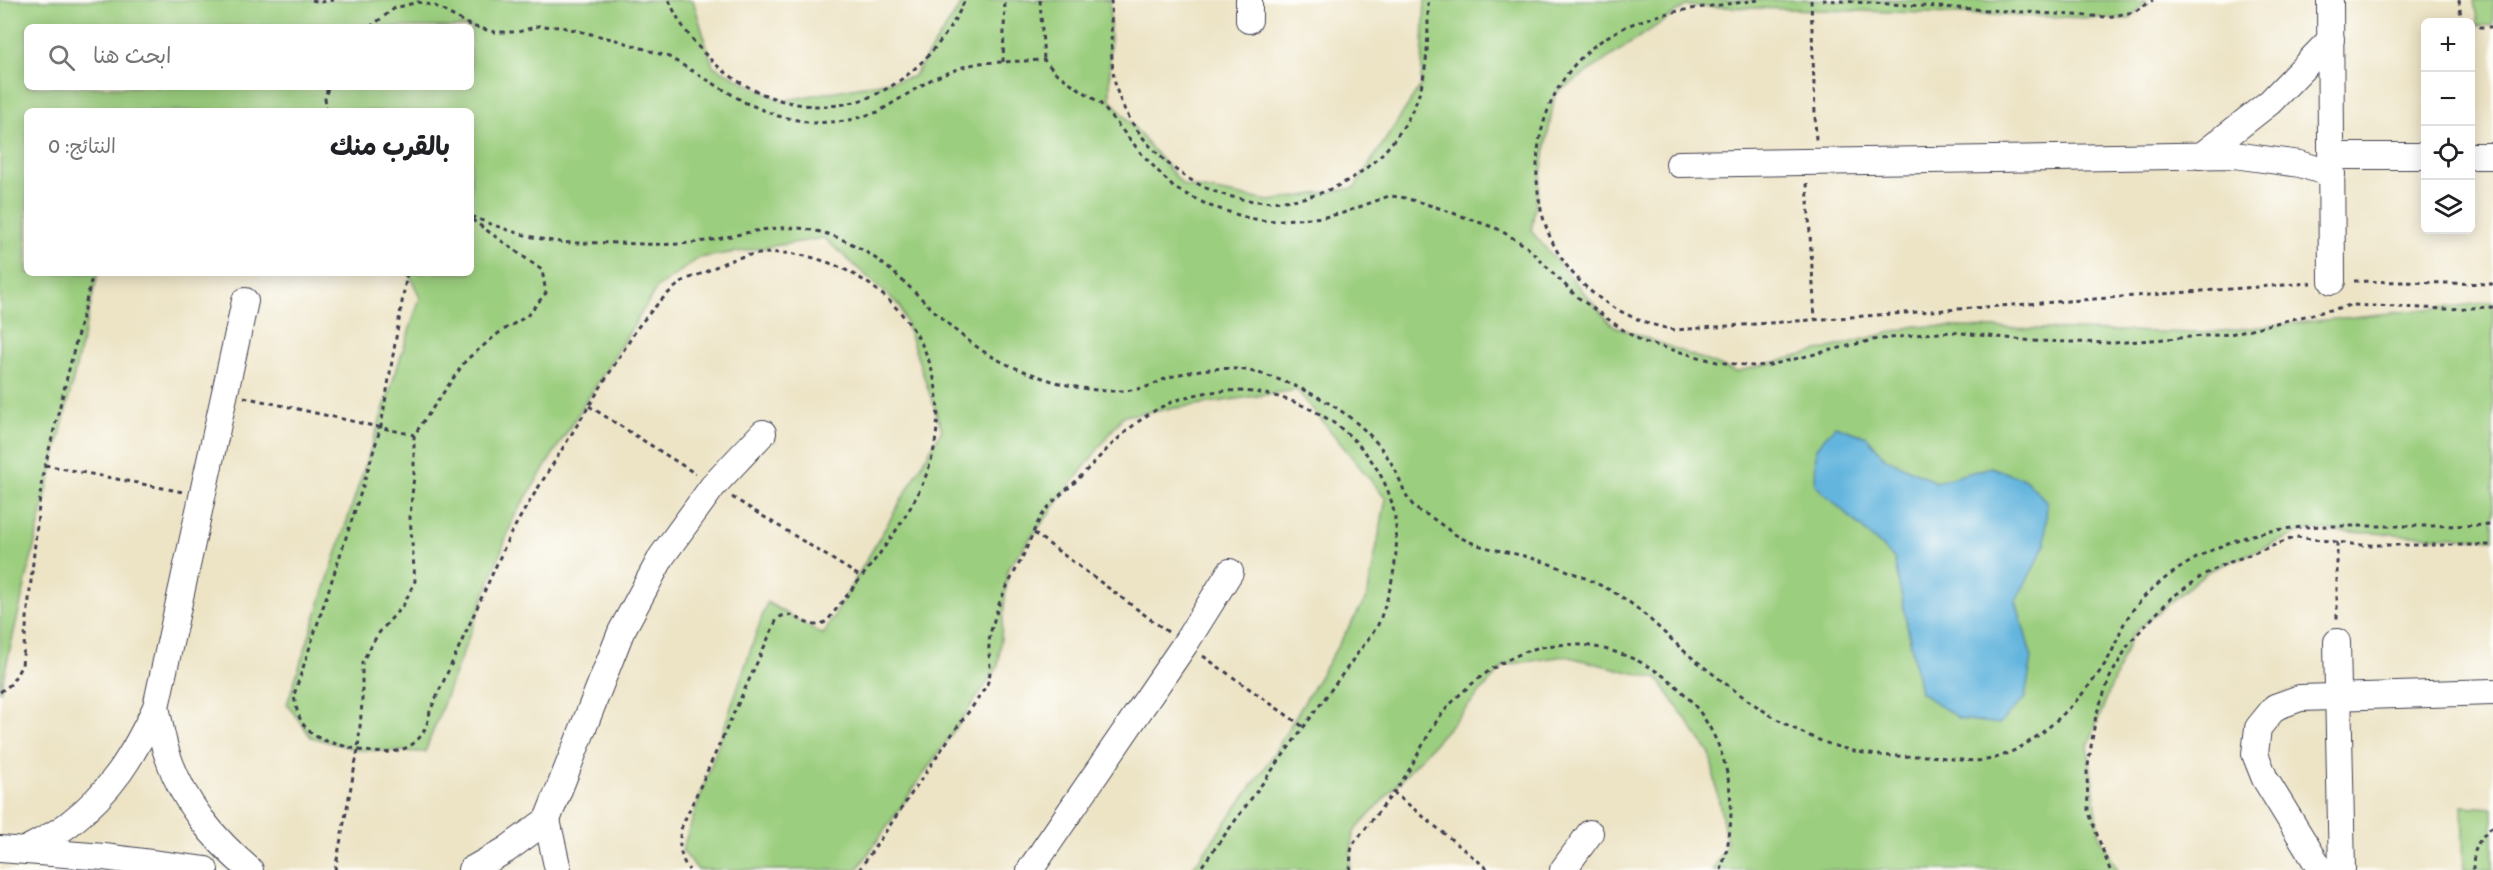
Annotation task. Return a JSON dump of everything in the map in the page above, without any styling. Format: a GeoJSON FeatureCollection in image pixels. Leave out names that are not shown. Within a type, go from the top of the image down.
{"type":"FeatureCollection","features":[{"type":"Feature","properties":{"kind":"street"},"geometry":{"type":"LineString","coordinates":[[2330,0],[2332,281]]}},
{"type":"Feature","properties":{"kind":"street"},"geometry":{"type":"LineString","coordinates":[[2201,156],[2270,102],[2331,39]]}},
{"type":"Feature","properties":{"kind":"street"},"geometry":{"type":"LineString","coordinates":[[1679,165],[2234,155],[2300,164],[2332,165],[2421,156]]}},
{"type":"Feature","properties":{"kind":"street"},"geometry":{"type":"LineString","coordinates":[[2475,156],[2493,156]]}},
{"type":"Feature","properties":{"kind":"street"},"geometry":{"type":"LineString","coordinates":[[25,850],[68,825],[105,792],[134,752],[156,707],[245,301]]}},
{"type":"Feature","properties":{"kind":"street"},"geometry":{"type":"LineString","coordinates":[[471,870],[506,850],[547,820],[621,632],[662,556],[713,486],[763,433]]}},
{"type":"Feature","properties":{"kind":"street"},"geometry":{"type":"LineString","coordinates":[[1030,870],[1185,644],[1230,572]]}},
{"type":"Feature","properties":{"kind":"street"},"geometry":{"type":"LineString","coordinates":[[2337,642],[2342,870]]}},
{"type":"Feature","properties":{"kind":"street"},"geometry":{"type":"LineString","coordinates":[[2321,870],[2265,778],[2255,754],[2259,728],[2275,707],[2300,698],[2338,695],[2493,692]]}},
{"type":"Feature","properties":{"kind":"street"},"geometry":{"type":"LineString","coordinates":[[156,707],[168,758],[190,804],[221,845],[250,870]]}},
{"type":"Feature","properties":{"kind":"street"},"geometry":{"type":"LineString","coordinates":[[547,820],[558,870]]}},
{"type":"Feature","properties":{"kind":"street"},"geometry":{"type":"LineString","coordinates":[[1563,870],[1590,833]]}},
{"type":"Feature","properties":{"kind":"street"},"geometry":{"type":"LineString","coordinates":[[0,849],[104,857],[205,870]]}},
{"type":"Feature","properties":{"kind":"path"},"geometry":{"type":"LineString","coordinates":[[312,0],[321,2],[334,0]]}},
{"type":"Feature","properties":{"kind":"path"},"geometry":{"type":"LineString","coordinates":[[669,0],[693,41],[728,74],[770,97],[817,105],[834,105],[865,98],[894,85],[934,49],[956,19],[965,0]]}},
{"type":"Feature","properties":{"kind":"path"},"geometry":{"type":"LineString","coordinates":[[1003,62],[1005,0]]}},
{"type":"Feature","properties":{"kind":"path"},"geometry":{"type":"LineString","coordinates":[[1040,0],[1044,60],[1056,73],[1086,91],[1100,103],[1141,153],[1174,188],[1210,206],[1248,218],[1267,221],[1325,217],[1389,196],[1436,207],[1498,229],[1526,246],[1576,296],[1626,332],[1644,342],[1717,362],[1753,366],[1770,365],[1873,340],[1952,332],[2033,340],[2112,344],[2230,334],[2351,305],[2446,309],[2493,308]]}},
{"type":"Feature","properties":{"kind":"path"},"geometry":{"type":"LineString","coordinates":[[1112,0],[1114,78],[1124,108],[1141,136],[1177,171],[1208,189],[1240,199],[1274,203],[1302,200],[1341,185],[1376,159],[1397,136],[1413,108],[1424,78],[1428,50],[1428,0]]}},
{"type":"Feature","properties":{"kind":"path"},"geometry":{"type":"LineString","coordinates":[[1758,0],[1644,19],[1614,32],[1588,51],[1557,89],[1544,119],[1538,152],[1540,206],[1549,237],[1576,278],[1613,309],[1642,322],[1675,330],[2332,281],[2493,284]]}},
{"type":"Feature","properties":{"kind":"path"},"geometry":{"type":"LineString","coordinates":[[1811,0],[1811,162],[1815,319]]}},
{"type":"Feature","properties":{"kind":"path"},"geometry":{"type":"LineString","coordinates":[[1822,0],[2107,18],[2134,12],[2152,0]]}},
{"type":"Feature","properties":{"kind":"path"},"geometry":{"type":"LineString","coordinates":[[2459,0],[2461,18]]}},
{"type":"Feature","properties":{"kind":"path"},"geometry":{"type":"LineString","coordinates":[[374,24],[395,8],[418,2],[435,6],[467,24]]}},
{"type":"Feature","properties":{"kind":"path"},"geometry":{"type":"LineString","coordinates":[[474,27],[495,32],[518,32],[538,26],[562,27],[620,41],[669,57],[746,103],[778,116],[812,123],[862,118],[892,105],[919,87],[947,73],[979,63],[1044,60]]}},
{"type":"Feature","properties":{"kind":"path"},"geometry":{"type":"LineString","coordinates":[[2475,27],[2493,27]]}},
{"type":"Feature","properties":{"kind":"path"},"geometry":{"type":"LineString","coordinates":[[326,108],[325,99],[327,90]]}},
{"type":"Feature","properties":{"kind":"path"},"geometry":{"type":"LineString","coordinates":[[474,218],[515,232],[566,243],[680,244],[705,242],[776,227],[812,230],[846,241],[879,259],[900,276],[930,307],[981,350],[1033,375],[1077,387],[1121,390],[1143,388],[1173,376],[1239,369],[1292,385],[1325,400],[1365,431],[1395,470],[1400,484],[1415,509],[1429,515],[1453,534],[1480,546],[1557,566],[1606,588],[1630,602],[1695,661],[1765,712],[1809,737],[1866,753],[1987,760],[2032,740],[2066,710],[2097,674],[2111,655],[2128,616],[2142,600],[2184,565],[2233,541],[2266,531],[2299,525],[2493,525]]}},
{"type":"Feature","properties":{"kind":"path"},"geometry":{"type":"LineString","coordinates":[[335,870],[358,750],[362,702],[362,662],[378,634],[404,604],[415,581],[410,517],[414,475],[414,435],[466,360],[500,333],[527,316],[546,293],[542,270],[474,219]]}},
{"type":"Feature","properties":{"kind":"path"},"geometry":{"type":"LineString","coordinates":[[406,276],[381,426],[294,695],[299,716],[316,737],[358,750],[389,753],[411,746],[422,735],[430,711],[515,526],[638,327],[651,311],[683,281],[730,260],[760,253],[777,253],[826,262],[842,268],[877,290],[902,315],[917,335],[933,371],[938,398],[935,443],[925,480],[908,512],[828,620],[821,626],[811,626],[793,615],[782,615],[777,619],[682,826],[680,845],[683,859],[689,870]]}},
{"type":"Feature","properties":{"kind":"path"},"geometry":{"type":"LineString","coordinates":[[0,692],[11,684],[22,665],[36,521],[45,465],[92,276]]}},
{"type":"Feature","properties":{"kind":"path"},"geometry":{"type":"LineString","coordinates":[[859,870],[988,682],[989,643],[999,604],[1044,513],[1125,433],[1156,410],[1205,393],[1240,390],[1262,392],[1292,401],[1321,415],[1347,435],[1369,459],[1386,485],[1391,502],[1396,537],[1394,571],[1387,603],[1377,627],[1199,870]]}},
{"type":"Feature","properties":{"kind":"path"},"geometry":{"type":"LineString","coordinates":[[225,393],[414,435]]}},
{"type":"Feature","properties":{"kind":"path"},"geometry":{"type":"LineString","coordinates":[[45,465],[202,496]]}},
{"type":"Feature","properties":{"kind":"path"},"geometry":{"type":"LineString","coordinates":[[2110,870],[2088,810],[2091,736],[2102,696],[2130,642],[2170,598],[2205,574],[2225,564],[2296,537],[2361,545],[2493,545]]}},
{"type":"Feature","properties":{"kind":"path"},"geometry":{"type":"LineString","coordinates":[[2337,542],[2337,642]]}},
{"type":"Feature","properties":{"kind":"path"},"geometry":{"type":"LineString","coordinates":[[1350,870],[1352,848],[1394,792],[1441,716],[1464,691],[1521,653],[1542,647],[1578,645],[1610,650],[1641,662],[1669,680],[1694,704],[1713,733],[1725,762],[1731,793],[1730,826],[1721,870]]}},
{"type":"Feature","properties":{"kind":"path"},"geometry":{"type":"LineString","coordinates":[[1394,792],[1489,870]]}},
{"type":"Feature","properties":{"kind":"path"},"geometry":{"type":"LineString","coordinates":[[2473,870],[2473,851],[2481,836],[2493,826]]}},
{"type":"Feature","properties":{"kind":"green space"},"geometry":{"type":"Polygon","coordinates":[[[0,0],[693,0],[713,66],[781,101],[913,77],[964,0],[1110,0],[1110,99],[1183,185],[1269,201],[1354,188],[1421,85],[1425,0],[2147,0],[2130,19],[1686,6],[1555,94],[1531,231],[1612,325],[1736,372],[1915,326],[2203,333],[2493,302],[2493,539],[2307,530],[2208,571],[2132,634],[2088,746],[2100,837],[2118,870],[1713,870],[1727,844],[1710,754],[1658,679],[1565,656],[1505,665],[1354,832],[1349,870],[1191,870],[1265,768],[1367,597],[1386,499],[1297,390],[1123,416],[1008,568],[998,667],[857,870],[698,870],[682,850],[767,602],[823,635],[942,430],[900,306],[824,238],[699,258],[657,288],[515,515],[425,752],[358,750],[311,737],[287,704],[420,298],[410,276],[474,276],[474,108],[24,108],[24,276],[97,276],[0,692],[0,0]]]}},
{"type":"Feature","properties":{"kind":"green space"},"geometry":{"type":"Polygon","coordinates":[[[2474,0],[2493,0],[2493,25],[2478,26],[2474,0]]]}},
{"type":"Feature","properties":{"kind":"green space"},"geometry":{"type":"Polygon","coordinates":[[[2462,806],[2493,808],[2493,870],[2464,870],[2462,806]]]}},
{"type":"Feature","properties":{"kind":"water"},"geometry":{"type":"Polygon","coordinates":[[[1835,426],[1867,437],[1885,458],[1936,482],[1991,467],[2026,480],[2047,502],[2045,546],[2016,601],[2032,658],[2025,698],[1999,724],[1960,719],[1920,692],[1894,558],[1815,485],[1816,448],[1835,426]]]}}]}
